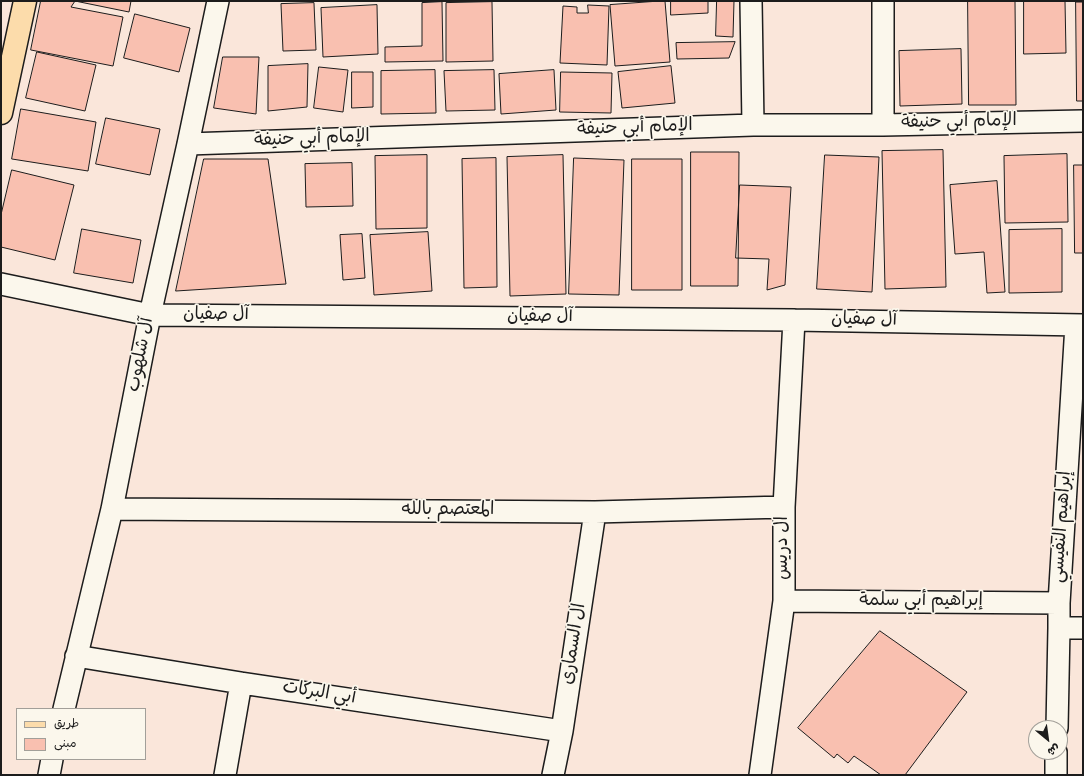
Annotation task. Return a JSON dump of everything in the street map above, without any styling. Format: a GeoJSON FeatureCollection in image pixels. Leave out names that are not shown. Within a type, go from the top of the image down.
{"type":"FeatureCollection","features":[{"type":"Feature","properties":{"kind":"main road"},"geometry":{"type":"LineString","coordinates":[[1,113],[25,1]]}},
{"type":"Feature","properties":{"kind":"street","name":"آل شلهوب"},"geometry":{"type":"LineString","coordinates":[[64,708],[112,509],[150,315],[218,1]]}},
{"type":"Feature","properties":{"kind":"street"},"geometry":{"type":"LineString","coordinates":[[751,1],[753,125]]}},
{"type":"Feature","properties":{"kind":"street"},"geometry":{"type":"LineString","coordinates":[[883,1],[883,125]]}},
{"type":"Feature","properties":{"kind":"street","name":"الإمام أبي حنيفة"},"geometry":{"type":"LineString","coordinates":[[188,144],[753,125],[883,125],[1083,121]]}},
{"type":"Feature","properties":{"kind":"street","name":"آل صفيان"},"geometry":{"type":"LineString","coordinates":[[1,284],[150,315],[794,320],[1079,325]]}},
{"type":"Feature","properties":{"kind":"street","name":"ال دريس"},"geometry":{"type":"LineString","coordinates":[[760,775],[784,601],[784,507],[794,320]]}},
{"type":"Feature","properties":{"kind":"street","name":"إبراهيم النفيسي"},"geometry":{"type":"LineString","coordinates":[[1057,720],[1060,628],[1059,603],[1079,325]]}},
{"type":"Feature","properties":{"kind":"street","name":"المعتصم بالله"},"geometry":{"type":"LineString","coordinates":[[112,509],[595,512],[784,507]]}},
{"type":"Feature","properties":{"kind":"street","name":"ال السمارى"},"geometry":{"type":"LineString","coordinates":[[553,775],[562,731],[595,512]]}},
{"type":"Feature","properties":{"kind":"street","name":"إبراهيم أبي سلمة"},"geometry":{"type":"LineString","coordinates":[[784,601],[1059,603]]}},
{"type":"Feature","properties":{"kind":"street"},"geometry":{"type":"LineString","coordinates":[[1060,628],[1083,628]]}},
{"type":"Feature","properties":{"kind":"street","name":"أبي البركات"},"geometry":{"type":"LineString","coordinates":[[76,656],[241,683],[562,731]]}},
{"type":"Feature","properties":{"kind":"street"},"geometry":{"type":"LineString","coordinates":[[225,775],[241,683]]}},
{"type":"Feature","properties":{"kind":"street"},"geometry":{"type":"LineString","coordinates":[[49,775],[52,760]]}},
{"type":"Feature","properties":{"kind":"street"},"geometry":{"type":"LineString","coordinates":[[1056,760],[1056,775]]}},
{"type":"Feature","properties":{"kind":"building"},"geometry":{"type":"Polygon","coordinates":[[[41,1],[75,1],[71,7],[123,17],[113,66],[31,50],[41,1]]]}},
{"type":"Feature","properties":{"kind":"building"},"geometry":{"type":"Polygon","coordinates":[[[75,1],[131,1],[129,12],[75,1]]]}},
{"type":"Feature","properties":{"kind":"building"},"geometry":{"type":"Polygon","coordinates":[[[665,1],[670,62],[615,66],[610,5],[665,1]]]}},
{"type":"Feature","properties":{"kind":"building"},"geometry":{"type":"Polygon","coordinates":[[[671,1],[708,1],[708,13],[671,15],[671,1]]]}},
{"type":"Feature","properties":{"kind":"building"},"geometry":{"type":"Polygon","coordinates":[[[717,1],[734,1],[733,37],[716,36],[717,1]]]}},
{"type":"Feature","properties":{"kind":"building"},"geometry":{"type":"Polygon","coordinates":[[[968,1],[1015,1],[1016,105],[969,105],[968,1]]]}},
{"type":"Feature","properties":{"kind":"building"},"geometry":{"type":"Polygon","coordinates":[[[1024,1],[1065,1],[1066,53],[1024,54],[1024,1]]]}},
{"type":"Feature","properties":{"kind":"building"},"geometry":{"type":"Polygon","coordinates":[[[442,2],[443,61],[385,62],[385,47],[422,46],[422,3],[442,2]]]}},
{"type":"Feature","properties":{"kind":"building"},"geometry":{"type":"Polygon","coordinates":[[[492,2],[493,61],[446,62],[446,3],[492,2]]]}},
{"type":"Feature","properties":{"kind":"building"},"geometry":{"type":"Polygon","coordinates":[[[1076,2],[1083,2],[1083,101],[1077,101],[1076,2]]]}},
{"type":"Feature","properties":{"kind":"building"},"geometry":{"type":"Polygon","coordinates":[[[314,3],[316,50],[283,51],[281,4],[314,3]]]}},
{"type":"Feature","properties":{"kind":"building"},"geometry":{"type":"Polygon","coordinates":[[[377,5],[378,54],[323,57],[321,8],[377,5]]]}},
{"type":"Feature","properties":{"kind":"building"},"geometry":{"type":"Polygon","coordinates":[[[588,5],[609,6],[607,65],[560,63],[563,6],[577,7],[577,13],[588,13],[588,5]]]}},
{"type":"Feature","properties":{"kind":"building"},"geometry":{"type":"Polygon","coordinates":[[[135,14],[190,28],[179,72],[124,58],[135,14]]]}},
{"type":"Feature","properties":{"kind":"building"},"geometry":{"type":"Polygon","coordinates":[[[735,42],[729,58],[677,59],[676,43],[735,42]]]}},
{"type":"Feature","properties":{"kind":"building"},"geometry":{"type":"Polygon","coordinates":[[[961,49],[962,104],[900,106],[899,51],[961,49]]]}},
{"type":"Feature","properties":{"kind":"building"},"geometry":{"type":"Polygon","coordinates":[[[37,52],[96,65],[85,111],[26,98],[37,52]]]}},
{"type":"Feature","properties":{"kind":"building"},"geometry":{"type":"Polygon","coordinates":[[[223,57],[259,57],[256,114],[214,108],[223,57]]]}},
{"type":"Feature","properties":{"kind":"building"},"geometry":{"type":"Polygon","coordinates":[[[308,64],[307,107],[268,111],[268,66],[308,64]]]}},
{"type":"Feature","properties":{"kind":"building"},"geometry":{"type":"Polygon","coordinates":[[[671,66],[675,103],[622,108],[618,72],[671,66]]]}},
{"type":"Feature","properties":{"kind":"building"},"geometry":{"type":"Polygon","coordinates":[[[319,67],[348,70],[343,112],[314,108],[319,67]]]}},
{"type":"Feature","properties":{"kind":"building"},"geometry":{"type":"Polygon","coordinates":[[[435,70],[436,113],[381,114],[381,71],[435,70]]]}},
{"type":"Feature","properties":{"kind":"building"},"geometry":{"type":"Polygon","coordinates":[[[494,70],[495,110],[446,111],[444,71],[494,70]]]}},
{"type":"Feature","properties":{"kind":"building"},"geometry":{"type":"Polygon","coordinates":[[[554,70],[556,110],[501,114],[499,74],[554,70]]]}},
{"type":"Feature","properties":{"kind":"building"},"geometry":{"type":"Polygon","coordinates":[[[352,72],[373,72],[373,107],[352,108],[352,72]]]}},
{"type":"Feature","properties":{"kind":"building"},"geometry":{"type":"Polygon","coordinates":[[[561,72],[612,73],[611,113],[560,112],[561,72]]]}},
{"type":"Feature","properties":{"kind":"building"},"geometry":{"type":"Polygon","coordinates":[[[21,109],[96,122],[88,171],[12,159],[21,109]]]}},
{"type":"Feature","properties":{"kind":"building"},"geometry":{"type":"Polygon","coordinates":[[[106,118],[160,129],[150,175],[96,164],[106,118]]]}},
{"type":"Feature","properties":{"kind":"building"},"geometry":{"type":"Polygon","coordinates":[[[943,150],[946,287],[885,289],[882,151],[943,150]]]}},
{"type":"Feature","properties":{"kind":"building"},"geometry":{"type":"Polygon","coordinates":[[[691,152],[739,152],[738,286],[691,286],[691,152]]]}},
{"type":"Feature","properties":{"kind":"building"},"geometry":{"type":"Polygon","coordinates":[[[1067,154],[1068,222],[1005,223],[1004,156],[1067,154]]]}},
{"type":"Feature","properties":{"kind":"building"},"geometry":{"type":"Polygon","coordinates":[[[427,155],[427,228],[376,229],[375,156],[427,155]]]}},
{"type":"Feature","properties":{"kind":"building"},"geometry":{"type":"Polygon","coordinates":[[[563,155],[566,294],[510,296],[507,157],[563,155]]]}},
{"type":"Feature","properties":{"kind":"building"},"geometry":{"type":"Polygon","coordinates":[[[825,155],[879,157],[872,292],[817,289],[825,155]]]}},
{"type":"Feature","properties":{"kind":"building"},"geometry":{"type":"Polygon","coordinates":[[[496,158],[497,287],[464,288],[462,159],[496,158]]]}},
{"type":"Feature","properties":{"kind":"building"},"geometry":{"type":"Polygon","coordinates":[[[574,158],[624,160],[619,295],[569,294],[574,158]]]}},
{"type":"Feature","properties":{"kind":"building"},"geometry":{"type":"Polygon","coordinates":[[[204,159],[268,159],[286,284],[176,291],[204,159]]]}},
{"type":"Feature","properties":{"kind":"building"},"geometry":{"type":"Polygon","coordinates":[[[632,159],[682,159],[682,290],[632,290],[632,159]]]}},
{"type":"Feature","properties":{"kind":"building"},"geometry":{"type":"Polygon","coordinates":[[[352,163],[353,206],[306,207],[305,164],[352,163]]]}},
{"type":"Feature","properties":{"kind":"building"},"geometry":{"type":"Polygon","coordinates":[[[1074,165],[1083,165],[1083,253],[1075,253],[1074,165]]]}},
{"type":"Feature","properties":{"kind":"building"},"geometry":{"type":"Polygon","coordinates":[[[12,170],[74,185],[55,260],[1,247],[1,215],[12,170]]]}},
{"type":"Feature","properties":{"kind":"building"},"geometry":{"type":"Polygon","coordinates":[[[997,181],[1005,292],[987,293],[984,252],[955,254],[950,185],[997,181]]]}},
{"type":"Feature","properties":{"kind":"building"},"geometry":{"type":"Polygon","coordinates":[[[740,185],[791,187],[785,285],[767,290],[769,259],[736,258],[740,185]]]}},
{"type":"Feature","properties":{"kind":"building"},"geometry":{"type":"Polygon","coordinates":[[[82,229],[141,240],[133,283],[74,273],[82,229]]]}},
{"type":"Feature","properties":{"kind":"building"},"geometry":{"type":"Polygon","coordinates":[[[1062,229],[1062,292],[1009,293],[1009,230],[1062,229]]]}},
{"type":"Feature","properties":{"kind":"building"},"geometry":{"type":"Polygon","coordinates":[[[428,232],[432,291],[374,295],[370,235],[428,232]]]}},
{"type":"Feature","properties":{"kind":"building"},"geometry":{"type":"Polygon","coordinates":[[[362,234],[365,278],[343,280],[340,235],[362,234]]]}},
{"type":"Feature","properties":{"kind":"building"},"geometry":{"type":"Polygon","coordinates":[[[880,631],[967,692],[905,775],[881,775],[854,756],[848,763],[837,754],[834,758],[798,728],[880,631]]]}}]}
